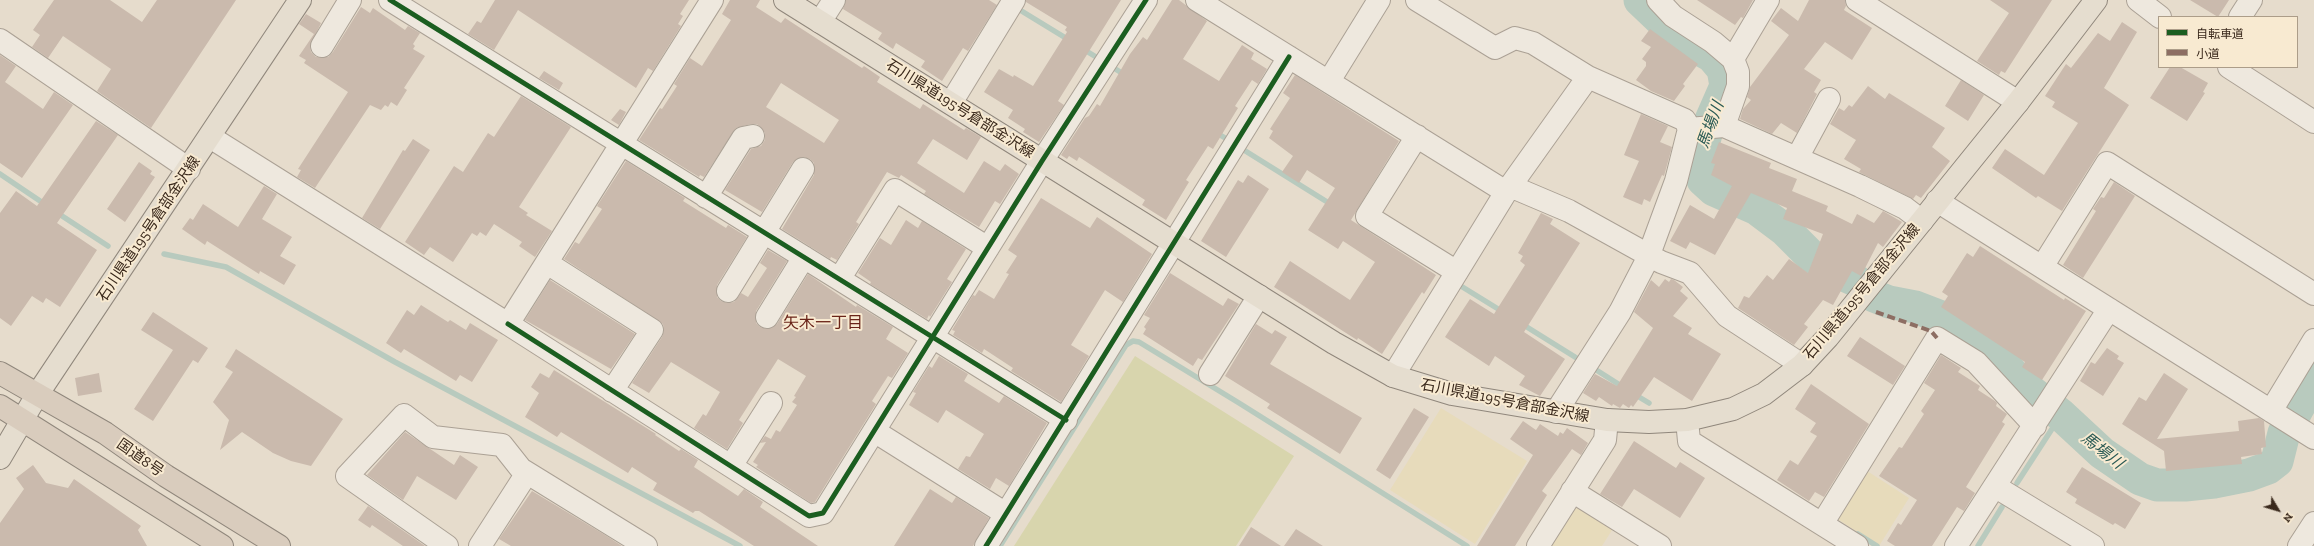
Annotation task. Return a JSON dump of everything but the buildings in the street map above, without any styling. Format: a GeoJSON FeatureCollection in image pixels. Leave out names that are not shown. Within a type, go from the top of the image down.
{"type":"FeatureCollection","features":[{"type":"Feature","properties":{"kind":"highway","name":"国道8号"},"geometry":{"type":"LineString","coordinates":[[0,373],[105,433],[166,476],[279,546]]}},
{"type":"Feature","properties":{"kind":"highway","name":"国道8号"},"geometry":{"type":"LineString","coordinates":[[0,406],[222,546]]}},
{"type":"Feature","properties":{"kind":"main road","name":"石川県道195号倉部金沢線"},"geometry":{"type":"LineString","coordinates":[[0,458],[38,395],[300,0]]}},
{"type":"Feature","properties":{"kind":"main road","name":"石川県道195号倉部金沢線"},"geometry":{"type":"LineString","coordinates":[[785,0],[1334,343],[1393,376],[1452,394],[1607,420],[1649,422],[1687,420],[1715,415],[1750,402],[1780,383],[1802,365],[1828,337],[2018,102],[2096,0]]}},
{"type":"Feature","properties":{"kind":"street"},"geometry":{"type":"LineString","coordinates":[[322,46],[350,0]]}},
{"type":"Feature","properties":{"kind":"street"},"geometry":{"type":"LineString","coordinates":[[390,0],[622,145],[840,278],[1066,420]]}},
{"type":"Feature","properties":{"kind":"street"},"geometry":{"type":"LineString","coordinates":[[508,324],[712,0]]}},
{"type":"Feature","properties":{"kind":"street"},"geometry":{"type":"LineString","coordinates":[[820,22],[834,0]]}},
{"type":"Feature","properties":{"kind":"street"},"geometry":{"type":"LineString","coordinates":[[210,137],[508,324],[809,516],[816,515],[823,513],[1042,161],[1146,0]]}},
{"type":"Feature","properties":{"kind":"street"},"geometry":{"type":"LineString","coordinates":[[1197,0],[1417,136],[1508,190],[1569,211],[1650,254],[1661,262],[1690,273],[1728,316],[1802,365]]}},
{"type":"Feature","properties":{"kind":"street"},"geometry":{"type":"LineString","coordinates":[[1329,81],[1379,0]]}},
{"type":"Feature","properties":{"kind":"street"},"geometry":{"type":"LineString","coordinates":[[1417,0],[1495,48],[1515,38],[1533,43],[1588,77],[1685,120],[1797,158],[1905,208],[1922,221]]}},
{"type":"Feature","properties":{"kind":"street"},"geometry":{"type":"LineString","coordinates":[[1556,412],[1620,312],[1650,254],[1676,181],[1708,127],[1738,86],[1738,72],[1733,59],[1713,42],[1673,16],[1658,0]]}},
{"type":"Feature","properties":{"kind":"street"},"geometry":{"type":"LineString","coordinates":[[1733,59],[1768,0]]}},
{"type":"Feature","properties":{"kind":"street"},"geometry":{"type":"LineString","coordinates":[[1857,0],[2018,102]]}},
{"type":"Feature","properties":{"kind":"street"},"geometry":{"type":"LineString","coordinates":[[2138,0],[2159,16]]}},
{"type":"Feature","properties":{"kind":"street"},"geometry":{"type":"LineString","coordinates":[[2241,16],[2251,0]]}},
{"type":"Feature","properties":{"kind":"street"},"geometry":{"type":"LineString","coordinates":[[951,103],[1013,3]]}},
{"type":"Feature","properties":{"kind":"street"},"geometry":{"type":"LineString","coordinates":[[0,40],[189,169]]}},
{"type":"Feature","properties":{"kind":"street"},"geometry":{"type":"LineString","coordinates":[[986,546],[1066,420],[1289,57]]}},
{"type":"Feature","properties":{"kind":"street"},"geometry":{"type":"LineString","coordinates":[[2231,68],[2314,122]]}},
{"type":"Feature","properties":{"kind":"street"},"geometry":{"type":"LineString","coordinates":[[1393,376],[1508,190],[1588,77]]}},
{"type":"Feature","properties":{"kind":"street"},"geometry":{"type":"LineString","coordinates":[[1797,158],[1829,99]]}},
{"type":"Feature","properties":{"kind":"street"},"geometry":{"type":"LineString","coordinates":[[706,196],[743,138],[752,136]]}},
{"type":"Feature","properties":{"kind":"street"},"geometry":{"type":"LineString","coordinates":[[1417,136],[1367,216],[1454,277]]}},
{"type":"Feature","properties":{"kind":"street"},"geometry":{"type":"LineString","coordinates":[[2042,267],[2107,163],[2314,294]]}},
{"type":"Feature","properties":{"kind":"street"},"geometry":{"type":"LineString","coordinates":[[728,291],[803,169]]}},
{"type":"Feature","properties":{"kind":"street"},"geometry":{"type":"LineString","coordinates":[[840,278],[895,190],[988,248]]}},
{"type":"Feature","properties":{"kind":"street"},"geometry":{"type":"LineString","coordinates":[[1937,201],[2307,434]]}},
{"type":"Feature","properties":{"kind":"street"},"geometry":{"type":"LineString","coordinates":[[768,317],[804,256]]}},
{"type":"Feature","properties":{"kind":"street"},"geometry":{"type":"LineString","coordinates":[[547,263],[652,330],[612,391]]}},
{"type":"Feature","properties":{"kind":"street"},"geometry":{"type":"LineString","coordinates":[[1210,374],[1259,296]]}},
{"type":"Feature","properties":{"kind":"street"},"geometry":{"type":"LineString","coordinates":[[1956,546],[1996,487],[2109,309]]}},
{"type":"Feature","properties":{"kind":"street"},"geometry":{"type":"LineString","coordinates":[[1822,524],[1937,338],[1976,362],[2038,421]]}},
{"type":"Feature","properties":{"kind":"street"},"geometry":{"type":"LineString","coordinates":[[2276,414],[2314,340]]}},
{"type":"Feature","properties":{"kind":"street"},"geometry":{"type":"LineString","coordinates":[[730,466],[771,403]]}},
{"type":"Feature","properties":{"kind":"street"},"geometry":{"type":"LineString","coordinates":[[447,546],[346,476],[404,415],[433,437],[502,445],[521,469],[646,546]]}},
{"type":"Feature","properties":{"kind":"street"},"geometry":{"type":"LineString","coordinates":[[1538,546],[1604,440],[1607,420]]}},
{"type":"Feature","properties":{"kind":"street"},"geometry":{"type":"LineString","coordinates":[[1687,420],[1689,441],[1857,546]]}},
{"type":"Feature","properties":{"kind":"street"},"geometry":{"type":"LineString","coordinates":[[874,431],[1006,514]]}},
{"type":"Feature","properties":{"kind":"street"},"geometry":{"type":"LineString","coordinates":[[480,546],[527,473]]}},
{"type":"Feature","properties":{"kind":"street"},"geometry":{"type":"LineString","coordinates":[[1996,487],[2093,546]]}},
{"type":"Feature","properties":{"kind":"street"},"geometry":{"type":"LineString","coordinates":[[1572,491],[1660,546]]}},
{"type":"Feature","properties":{"kind":"street"},"geometry":{"type":"LineString","coordinates":[[2299,546],[2314,522]]}},
{"type":"Feature","properties":{"kind":"shaded area"},"geometry":{"type":"Polygon","coordinates":[[[1135,356],[1294,456],[1236,546],[1014,546],[1135,356]]]}},
{"type":"Feature","properties":{"kind":"shaded area"},"geometry":{"type":"Polygon","coordinates":[[[1441,408],[1527,461],[1475,544],[1390,490],[1441,408]]]}},
{"type":"Feature","properties":{"kind":"shaded area"},"geometry":{"type":"Polygon","coordinates":[[[1864,469],[1909,498],[1879,546],[1839,520],[1838,509],[1864,469]]]}},
{"type":"Feature","properties":{"kind":"shaded area"},"geometry":{"type":"Polygon","coordinates":[[[1582,507],[1614,527],[1602,546],[1551,546],[1574,509],[1582,507]]]}},
{"type":"Feature","properties":{"kind":"waterway","name":"馬場川"},"geometry":{"type":"LineString","coordinates":[[1640,0],[1680,38],[1712,56],[1723,69],[1726,86],[1708,127],[1700,155],[1703,180],[1714,190],[1757,209],[1785,230],[1810,255],[1831,269],[1855,280]]}},
{"type":"Feature","properties":{"kind":"waterway"},"geometry":{"type":"LineString","coordinates":[[1015,7],[1069,40]]}},
{"type":"Feature","properties":{"kind":"waterway"},"geometry":{"type":"LineString","coordinates":[[1083,49],[1101,60]]}},
{"type":"Feature","properties":{"kind":"waterway"},"geometry":{"type":"LineString","coordinates":[[1109,65],[1125,75]]}},
{"type":"Feature","properties":{"kind":"waterway"},"geometry":{"type":"LineString","coordinates":[[1215,132],[1232,142]]}},
{"type":"Feature","properties":{"kind":"waterway"},"geometry":{"type":"LineString","coordinates":[[1239,147],[1332,205]]}},
{"type":"Feature","properties":{"kind":"waterway"},"geometry":{"type":"LineString","coordinates":[[0,174],[46,205]]}},
{"type":"Feature","properties":{"kind":"waterway"},"geometry":{"type":"LineString","coordinates":[[56,212],[108,246]]}},
{"type":"Feature","properties":{"kind":"waterway"},"geometry":{"type":"LineString","coordinates":[[164,254],[226,267],[395,362],[740,546]]}},
{"type":"Feature","properties":{"kind":"waterway"},"geometry":{"type":"LineString","coordinates":[[1456,283],[1503,312]]}},
{"type":"Feature","properties":{"kind":"waterway","name":"馬場川"},"geometry":{"type":"LineString","coordinates":[[1874,296],[1889,302],[1915,307],[1941,317],[1970,335],[1995,353],[2020,383],[2061,415],[2102,453],[2140,479],[2157,485],[2185,485],[2214,482],[2249,475],[2268,468],[2277,461],[2284,433],[2314,379]]}},
{"type":"Feature","properties":{"kind":"waterway"},"geometry":{"type":"LineString","coordinates":[[1522,324],[1583,362]]}},
{"type":"Feature","properties":{"kind":"waterway"},"geometry":{"type":"LineString","coordinates":[[1000,546],[1126,345],[1133,341],[1139,342],[1239,403],[1467,546]]}},
{"type":"Feature","properties":{"kind":"waterway"},"geometry":{"type":"LineString","coordinates":[[1590,366],[1623,387]]}},
{"type":"Feature","properties":{"kind":"waterway"},"geometry":{"type":"LineString","coordinates":[[1634,394],[1649,403]]}},
{"type":"Feature","properties":{"kind":"waterway"},"geometry":{"type":"LineString","coordinates":[[2017,483],[2061,415]]}},
{"type":"Feature","properties":{"kind":"waterway"},"geometry":{"type":"LineString","coordinates":[[1978,546],[2002,507]]}},
{"type":"Feature","properties":{"kind":"waterway"},"geometry":{"type":"LineString","coordinates":[[1858,534],[1877,546]]}},
{"type":"Feature","properties":{"kind":"marked path"},"geometry":{"type":"LineString","coordinates":[[1876,312],[1931,331],[1937,338]]}},
{"type":"Feature","properties":{"kind":"cycle path"},"geometry":{"type":"LineString","coordinates":[[390,0],[1066,420]]}},
{"type":"Feature","properties":{"kind":"cycle path"},"geometry":{"type":"LineString","coordinates":[[508,324],[809,516],[823,513],[1042,161],[1146,0]]}},
{"type":"Feature","properties":{"kind":"cycle path"},"geometry":{"type":"LineString","coordinates":[[986,546],[1289,57]]}},
{"type":"Feature","properties":{"kind":"district","name":"矢木一丁目"},"geometry":{"type":"Point","coordinates":[823,323]}}]}
